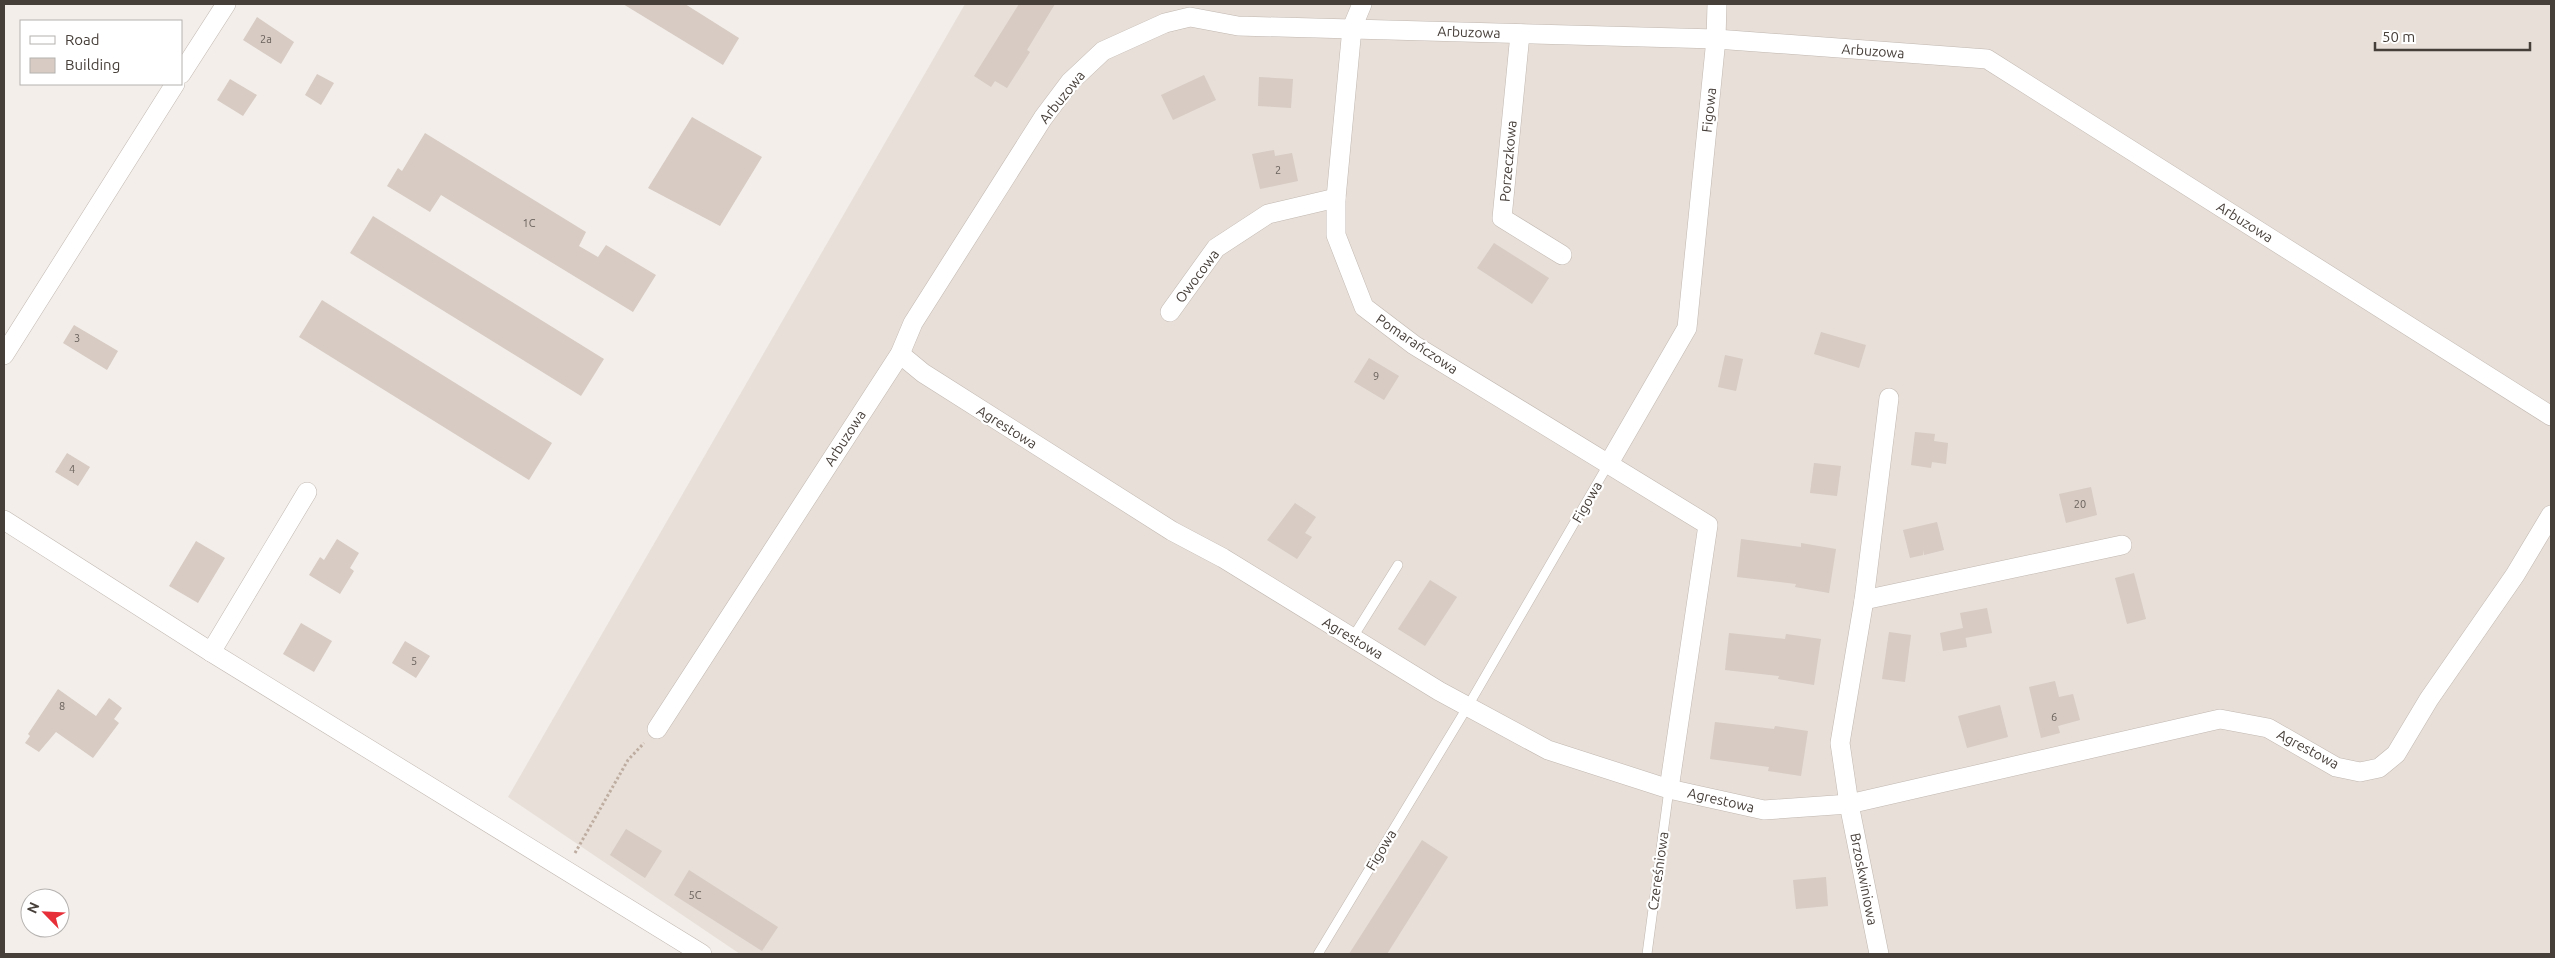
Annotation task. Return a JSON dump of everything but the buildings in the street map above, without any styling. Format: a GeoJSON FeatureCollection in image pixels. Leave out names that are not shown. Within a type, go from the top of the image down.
{"type":"FeatureCollection","features":[{"type":"Feature","properties":{"kind":"street"},"geometry":{"type":"LineString","coordinates":[[182,72],[226,4]]}},
{"type":"Feature","properties":{"kind":"street","name":"Pomarańczowa"},"geometry":{"type":"LineString","coordinates":[[1362,4],[1352,28],[1336,198],[1336,235],[1364,307],[1414,345],[1708,525],[1669,789]]}},
{"type":"Feature","properties":{"kind":"street","name":"Figowa"},"geometry":{"type":"LineString","coordinates":[[1609,463],[1687,328],[1716,39],[1717,4]]}},
{"type":"Feature","properties":{"kind":"street","name":"Arbuzowa"},"geometry":{"type":"LineString","coordinates":[[657,729],[900,354],[918,314],[1043,118],[1070,82],[1103,51],[1190,10],[1238,26],[1716,39],[1987,59],[2551,416]]}},
{"type":"Feature","properties":{"kind":"street","name":"Porzeczkowa"},"geometry":{"type":"LineString","coordinates":[[1520,34],[1502,218],[1562,255]]}},
{"type":"Feature","properties":{"kind":"street"},"geometry":{"type":"LineString","coordinates":[[4,355],[174,85]]}},
{"type":"Feature","properties":{"kind":"street","name":"Owocowa"},"geometry":{"type":"LineString","coordinates":[[1170,312],[1216,248],[1268,214],[1336,198]]}},
{"type":"Feature","properties":{"kind":"street","name":"Agrestowa"},"geometry":{"type":"LineString","coordinates":[[900,354],[931,379],[1172,531],[1223,558],[1468,706],[1548,750],[1669,789],[1764,810],[1849,804],[2220,719],[2268,728],[2336,767],[2360,772],[2379,768],[2396,754],[2429,699],[2515,575],[2551,515]]}},
{"type":"Feature","properties":{"kind":"street"},"geometry":{"type":"LineString","coordinates":[[1849,804],[1840,742],[1864,600],[1889,398]]}},
{"type":"Feature","properties":{"kind":"street"},"geometry":{"type":"LineString","coordinates":[[211,652],[307,492]]}},
{"type":"Feature","properties":{"kind":"street"},"geometry":{"type":"LineString","coordinates":[[4,520],[211,652],[702,954]]}},
{"type":"Feature","properties":{"kind":"street"},"geometry":{"type":"LineString","coordinates":[[1864,600],[2122,545]]}},
{"type":"Feature","properties":{"kind":"street","name":"Brzoskwiniowa"},"geometry":{"type":"LineString","coordinates":[[1849,804],[1879,954]]}},
{"type":"Feature","properties":{"kind":"lane","name":"Figowa"},"geometry":{"type":"LineString","coordinates":[[1318,954],[1468,706],[1609,463]]}},
{"type":"Feature","properties":{"kind":"lane"},"geometry":{"type":"LineString","coordinates":[[1353,637],[1398,565]]}},
{"type":"Feature","properties":{"kind":"lane","name":"Czereśniowa"},"geometry":{"type":"LineString","coordinates":[[1647,954],[1669,789]]}},
{"type":"Feature","properties":{"kind":"path"},"geometry":{"type":"LineString","coordinates":[[565,870],[628,760],[657,729]]}},
{"type":"Feature","properties":{"kind":"shaded area"},"geometry":{"type":"Polygon","coordinates":[[[965,4],[2551,4],[2551,954],[740,954],[508,797],[965,4]]]}}]}
